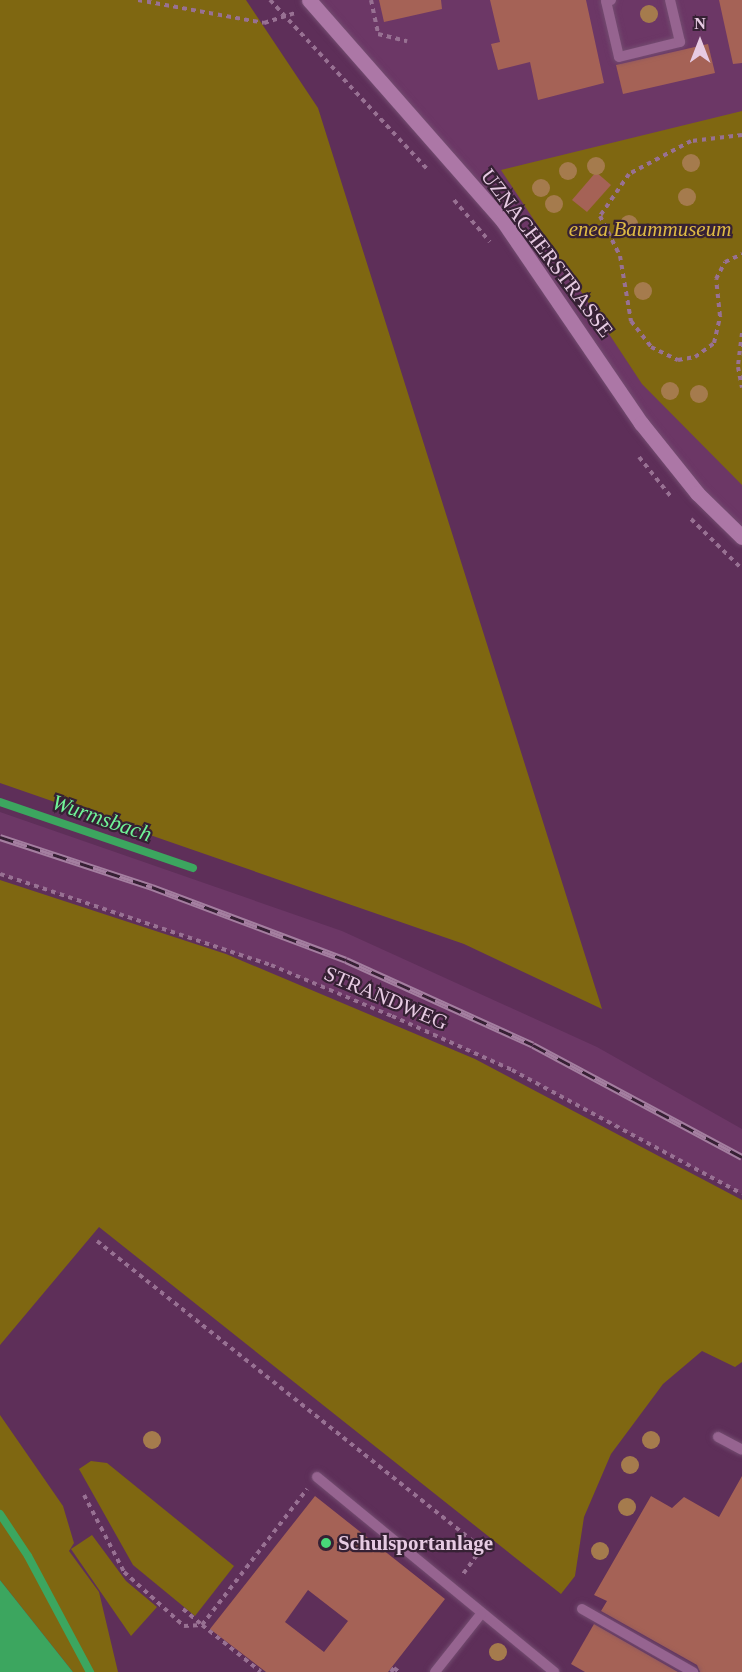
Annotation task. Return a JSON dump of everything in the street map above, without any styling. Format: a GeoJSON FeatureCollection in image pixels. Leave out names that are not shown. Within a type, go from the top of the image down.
{"type":"FeatureCollection","features":[{"type":"Feature","properties":{"kind":"main road","name":"UZNACHERSTRASSE"},"geometry":{"type":"LineString","coordinates":[[309,0],[503,221],[641,423],[697,493],[742,537]]}},
{"type":"Feature","properties":{"kind":"lane"},"geometry":{"type":"LineString","coordinates":[[611,0],[606,1],[619,57],[680,42],[670,0]]}},
{"type":"Feature","properties":{"kind":"lane"},"geometry":{"type":"LineString","coordinates":[[718,1437],[742,1450]]}},
{"type":"Feature","properties":{"kind":"lane"},"geometry":{"type":"LineString","coordinates":[[316,1477],[454,1586],[481,1614],[554,1672]]}},
{"type":"Feature","properties":{"kind":"lane"},"geometry":{"type":"LineString","coordinates":[[582,1610],[693,1672]]}},
{"type":"Feature","properties":{"kind":"lane"},"geometry":{"type":"LineString","coordinates":[[435,1672],[481,1614]]}},
{"type":"Feature","properties":{"kind":"path"},"geometry":{"type":"LineString","coordinates":[[138,0],[264,23],[286,19]]}},
{"type":"Feature","properties":{"kind":"path"},"geometry":{"type":"LineString","coordinates":[[270,0],[431,173]]}},
{"type":"Feature","properties":{"kind":"path"},"geometry":{"type":"LineString","coordinates":[[371,0],[378,34],[407,41]]}},
{"type":"Feature","properties":{"kind":"path"},"geometry":{"type":"LineString","coordinates":[[742,135],[691,141],[629,174],[600,216],[620,256],[631,321],[651,347],[678,360],[695,357],[714,343],[720,315],[716,279],[725,262],[742,254]]}},
{"type":"Feature","properties":{"kind":"path"},"geometry":{"type":"LineString","coordinates":[[445,190],[495,249]]}},
{"type":"Feature","properties":{"kind":"path"},"geometry":{"type":"LineString","coordinates":[[742,333],[738,367],[742,388]]}},
{"type":"Feature","properties":{"kind":"path"},"geometry":{"type":"LineString","coordinates":[[634,450],[677,504]]}},
{"type":"Feature","properties":{"kind":"path"},"geometry":{"type":"LineString","coordinates":[[684,512],[742,569]]}},
{"type":"Feature","properties":{"kind":"path","name":"STRANDWEG"},"geometry":{"type":"LineString","coordinates":[[0,874],[249,958],[392,1016],[512,1070],[742,1194]]}},
{"type":"Feature","properties":{"kind":"path"},"geometry":{"type":"LineString","coordinates":[[97,1241],[482,1548],[454,1586]]}},
{"type":"Feature","properties":{"kind":"path"},"geometry":{"type":"LineString","coordinates":[[84,1495],[124,1572],[184,1626],[202,1625],[316,1477]]}},
{"type":"Feature","properties":{"kind":"path"},"geometry":{"type":"LineString","coordinates":[[183,1610],[261,1672]]}},
{"type":"Feature","properties":{"kind":"path"},"geometry":{"type":"LineString","coordinates":[[391,1672],[394,1668],[399,1672]]}},
{"type":"Feature","properties":{"kind":"shaded area"},"geometry":{"type":"Polygon","coordinates":[[[309,0],[742,0],[742,537],[697,493],[503,221],[309,0]]]}},
{"type":"Feature","properties":{"kind":"shaded area"},"geometry":{"type":"Polygon","coordinates":[[[0,812],[342,931],[597,1047],[742,1129],[742,1194],[512,1070],[392,1016],[271,965],[0,874],[0,812]]]}},
{"type":"Feature","properties":{"kind":"shaded area"},"geometry":{"type":"Polygon","coordinates":[[[0,1580],[73,1672],[0,1672],[0,1580]]]}},
{"type":"Feature","properties":{"kind":"green space"},"geometry":{"type":"Polygon","coordinates":[[[0,0],[246,0],[318,108],[602,1009],[464,944],[0,783],[0,0]]]}},
{"type":"Feature","properties":{"kind":"green space","name":"enea Baummuseum"},"geometry":{"type":"Polygon","coordinates":[[[742,111],[742,485],[642,384],[501,170],[742,111]]]}},
{"type":"Feature","properties":{"kind":"green space"},"geometry":{"type":"Polygon","coordinates":[[[0,880],[226,954],[475,1059],[742,1200],[742,1362],[735,1367],[702,1351],[663,1384],[611,1454],[584,1517],[575,1576],[561,1594],[99,1227],[0,1345],[0,880]]]}},
{"type":"Feature","properties":{"kind":"green space"},"geometry":{"type":"Polygon","coordinates":[[[0,1415],[63,1506],[74,1543],[69,1551],[99,1592],[118,1672],[73,1672],[0,1580],[0,1415]]]}},
{"type":"Feature","properties":{"kind":"green space"},"geometry":{"type":"Polygon","coordinates":[[[91,1461],[107,1463],[234,1566],[195,1616],[133,1565],[79,1469],[91,1461]]]}},
{"type":"Feature","properties":{"kind":"green space"},"geometry":{"type":"Polygon","coordinates":[[[92,1535],[126,1581],[157,1607],[131,1636],[71,1549],[92,1535]]]}},
{"type":"Feature","properties":{"kind":"building"},"geometry":{"type":"Polygon","coordinates":[[[379,0],[441,0],[442,9],[384,22],[379,0]]]}},
{"type":"Feature","properties":{"kind":"building"},"geometry":{"type":"Polygon","coordinates":[[[490,0],[586,0],[604,83],[538,100],[530,62],[498,70],[491,44],[500,42],[490,0]]]}},
{"type":"Feature","properties":{"kind":"building"},"geometry":{"type":"Polygon","coordinates":[[[719,0],[742,0],[742,63],[733,64],[719,0]]]}},
{"type":"Feature","properties":{"kind":"building"},"geometry":{"type":"Polygon","coordinates":[[[708,44],[715,73],[623,94],[616,65],[708,44]]]}},
{"type":"Feature","properties":{"kind":"building"},"geometry":{"type":"Polygon","coordinates":[[[596,172],[611,185],[587,212],[572,200],[596,172]]]}},
{"type":"Feature","properties":{"kind":"building"},"geometry":{"type":"Polygon","coordinates":[[[742,1476],[742,1672],[700,1672],[697,1665],[601,1611],[607,1601],[594,1595],[651,1496],[672,1508],[684,1497],[719,1517],[742,1476]]]}},
{"type":"Feature","properties":{"kind":"building","name":"Schulsportanlage"},"geometry":{"type":"Polygon","coordinates":[[[315,1496],[445,1599],[388,1672],[266,1672],[210,1629],[315,1496]],[[308,1590],[285,1622],[324,1652],[348,1621],[308,1590]]]}},
{"type":"Feature","properties":{"kind":"building"},"geometry":{"type":"Polygon","coordinates":[[[594,1624],[678,1672],[585,1672],[571,1664],[594,1624]]]}},
{"type":"Feature","properties":{"kind":"waterway","name":"Wurmsbach"},"geometry":{"type":"LineString","coordinates":[[0,802],[193,868]]}},
{"type":"Feature","properties":{"kind":"waterway"},"geometry":{"type":"LineString","coordinates":[[0,1514],[28,1556],[90,1672]]}},
{"type":"Feature","properties":{"kind":"railway"},"geometry":{"type":"LineString","coordinates":[[0,837],[152,887],[346,960],[533,1045],[742,1157]]}},
{"type":"Feature","properties":{"kind":"place","name":"Schulsportanlage"},"geometry":{"type":"Point","coordinates":[326,1543]}}]}
